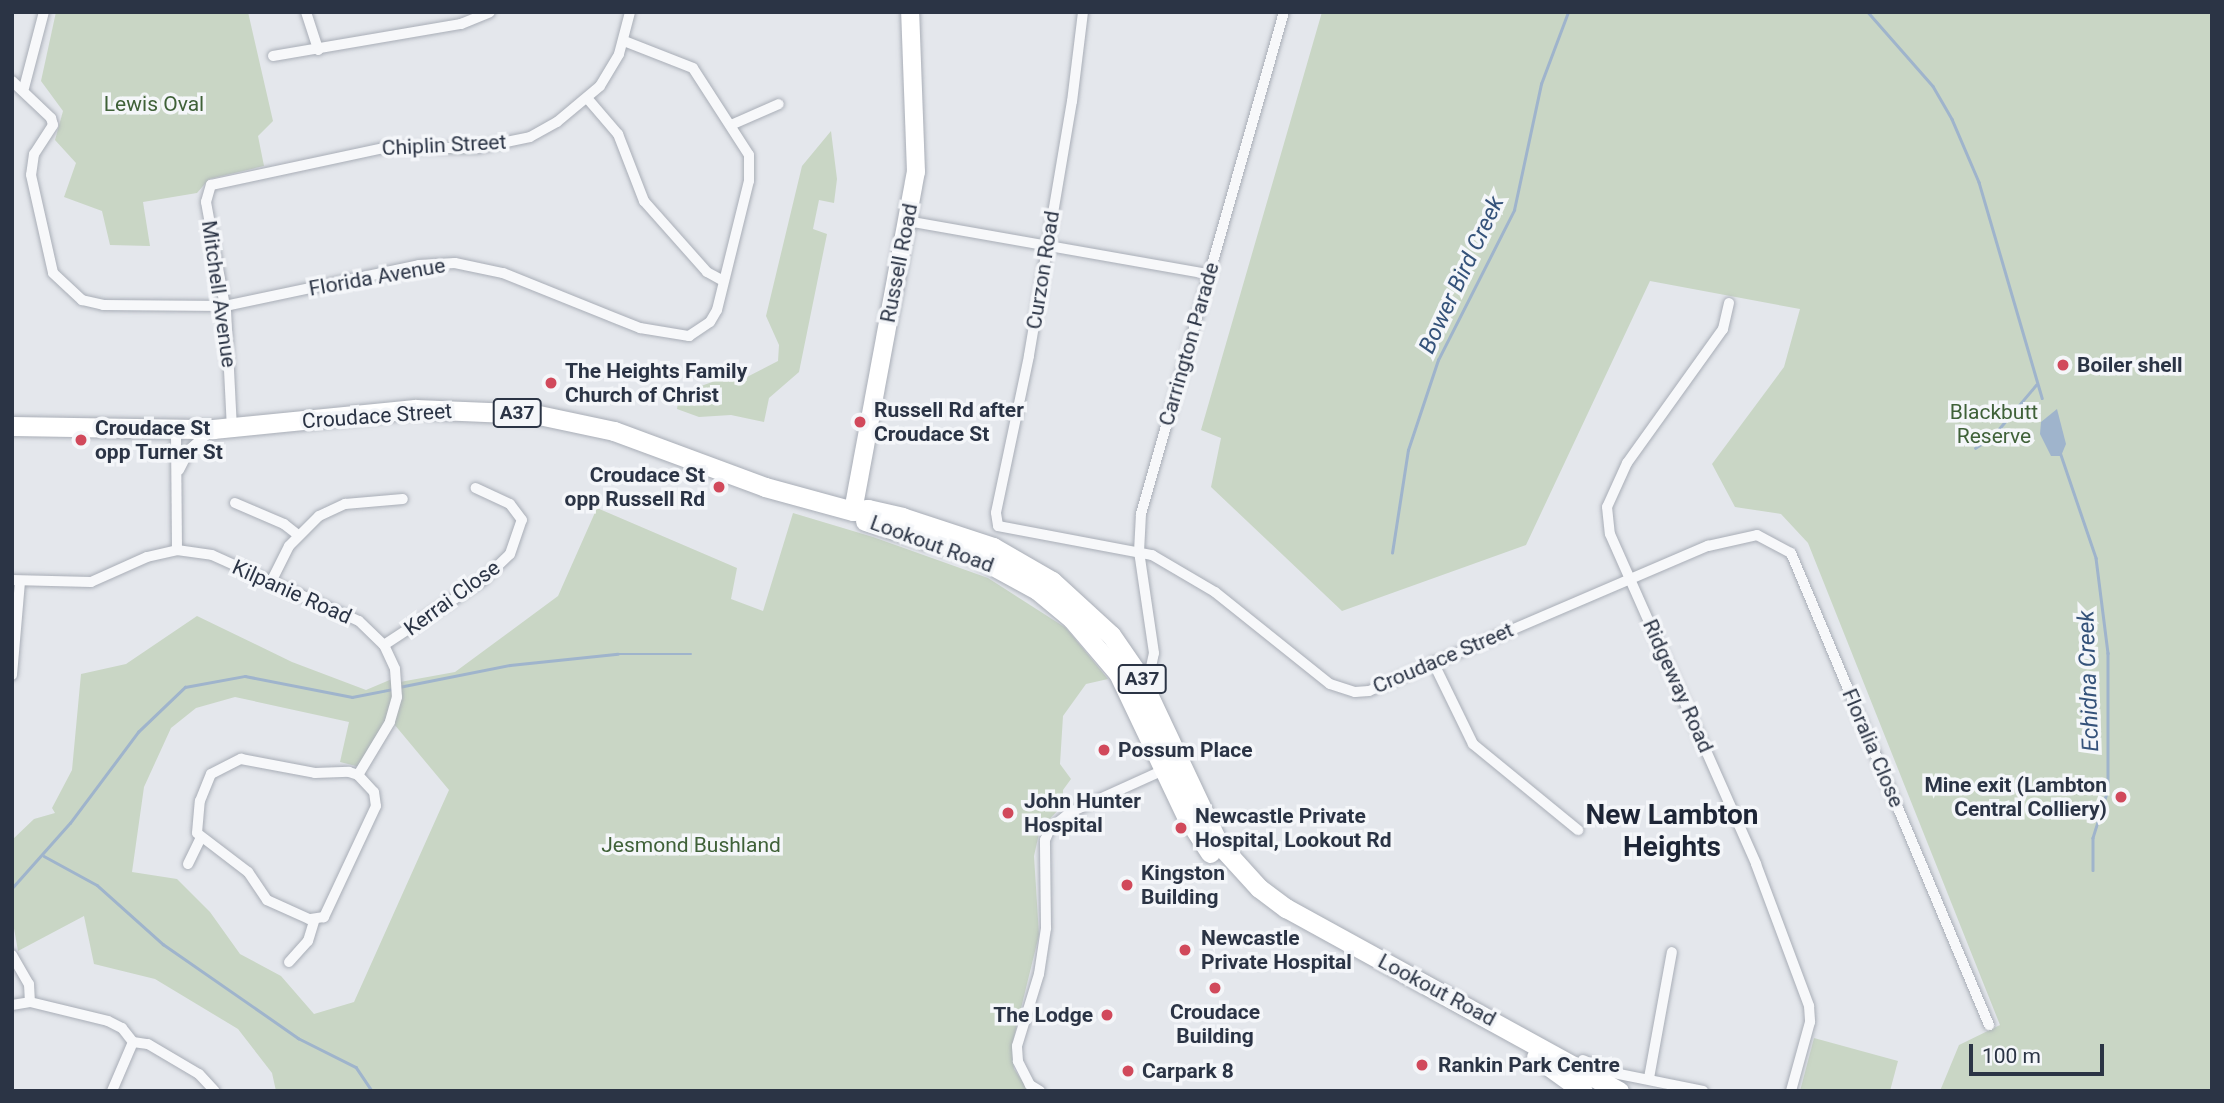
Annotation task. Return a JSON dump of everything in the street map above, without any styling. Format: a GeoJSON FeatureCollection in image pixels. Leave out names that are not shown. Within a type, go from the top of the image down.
{"type":"FeatureCollection","features":[{"type":"Feature","properties":{"kind":"highway","name":"Croudace Street"},"geometry":{"type":"LineString","coordinates":[[12,426],[223,429],[415,409],[534,414],[614,431],[706,468],[853,511]]}},
{"type":"Feature","properties":{"kind":"highway","name":"Lookout Road"},"geometry":{"type":"LineString","coordinates":[[853,511],[879,512],[972,539],[1024,563],[1052,581],[1111,635],[1140,677],[1173,766],[1186,816],[1207,849],[1254,898],[1281,918],[1510,1041],[1583,1091]]}},
{"type":"Feature","properties":{"kind":"highway","name":"Lookout Road"},"geometry":{"type":"LineString","coordinates":[[853,511],[864,521],[971,554],[1037,590],[1088,635],[1118,673],[1218,842],[1259,888],[1286,908],[1619,1091]]}},
{"type":"Feature","properties":{"kind":"main road","name":"Russell Road"},"geometry":{"type":"LineString","coordinates":[[853,511],[918,150],[910,12]]}},
{"type":"Feature","properties":{"kind":"main road"},"geometry":{"type":"LineString","coordinates":[[860,477],[866,496],[879,512]]}},
{"type":"Feature","properties":{"kind":"street"},"geometry":{"type":"LineString","coordinates":[[12,81],[24,88],[44,12]]}},
{"type":"Feature","properties":{"kind":"street"},"geometry":{"type":"LineString","coordinates":[[306,12],[318,50]]}},
{"type":"Feature","properties":{"kind":"street"},"geometry":{"type":"LineString","coordinates":[[273,56],[461,24],[490,12]]}},
{"type":"Feature","properties":{"kind":"street","name":"Chiplin Street"},"geometry":{"type":"LineString","coordinates":[[206,202],[207,191],[214,184],[364,151],[399,146],[477,148],[519,140],[557,122],[587,98],[615,64],[624,41],[630,12]]}},
{"type":"Feature","properties":{"kind":"street","name":"Curzon Road"},"geometry":{"type":"LineString","coordinates":[[998,526],[996,513],[1047,246],[1083,12]]}},
{"type":"Feature","properties":{"kind":"street","name":"Carrington Parade"},"geometry":{"type":"LineString","coordinates":[[1140,677],[1151,667],[1154,653],[1139,552],[1141,514],[1284,12]]}},
{"type":"Feature","properties":{"kind":"street","name":"Florida Avenue"},"geometry":{"type":"LineString","coordinates":[[24,88],[53,125],[30,168],[49,259],[59,282],[74,297],[92,303],[225,306],[419,265],[474,264],[640,328],[679,337],[697,332],[710,322],[750,172],[749,155],[732,125],[688,63],[624,41]]}},
{"type":"Feature","properties":{"kind":"street"},"geometry":{"type":"LineString","coordinates":[[587,98],[618,134],[644,201],[707,272],[723,281]]}},
{"type":"Feature","properties":{"kind":"street"},"geometry":{"type":"LineString","coordinates":[[732,125],[779,104]]}},
{"type":"Feature","properties":{"kind":"street","name":"Mitchell Avenue"},"geometry":{"type":"LineString","coordinates":[[206,202],[225,306],[223,429]]}},
{"type":"Feature","properties":{"kind":"street"},"geometry":{"type":"LineString","coordinates":[[907,221],[1209,274]]}},
{"type":"Feature","properties":{"kind":"street","name":"Ridgeway Road"},"geometry":{"type":"LineString","coordinates":[[1729,303],[1723,329],[1613,485],[1607,507],[1610,534],[1755,864],[1809,1006],[1810,1022],[1791,1091]]}},
{"type":"Feature","properties":{"kind":"street"},"geometry":{"type":"LineString","coordinates":[[12,675],[16,580],[99,581],[147,557],[177,550],[179,470],[176,429]]}},
{"type":"Feature","properties":{"kind":"street"},"geometry":{"type":"LineString","coordinates":[[179,470],[189,450],[223,429]]}},
{"type":"Feature","properties":{"kind":"street","name":"Kerrai Close"},"geometry":{"type":"LineString","coordinates":[[384,645],[483,580],[510,554],[522,520],[510,504],[476,488]]}},
{"type":"Feature","properties":{"kind":"street"},"geometry":{"type":"LineString","coordinates":[[271,582],[297,534],[319,516],[345,504],[403,499]]}},
{"type":"Feature","properties":{"kind":"street"},"geometry":{"type":"LineString","coordinates":[[235,503],[284,524],[297,534]]}},
{"type":"Feature","properties":{"kind":"street","name":"Croudace Street"},"geometry":{"type":"LineString","coordinates":[[998,526],[1139,552],[1192,576],[1342,690],[1369,691],[1629,577],[1708,546]]}},
{"type":"Feature","properties":{"kind":"street","name":"Floralia Close"},"geometry":{"type":"LineString","coordinates":[[1708,546],[1757,535],[1791,553],[1989,1025]]}},
{"type":"Feature","properties":{"kind":"street","name":"Kilpanie Road"},"geometry":{"type":"LineString","coordinates":[[177,550],[212,555],[359,621],[384,645],[395,669],[397,697],[390,722],[358,775]]}},
{"type":"Feature","properties":{"kind":"street"},"geometry":{"type":"LineString","coordinates":[[1433,662],[1473,744],[1578,830]]}},
{"type":"Feature","properties":{"kind":"street"},"geometry":{"type":"LineString","coordinates":[[235,761],[315,773],[358,775],[374,792],[376,806],[327,914],[314,920],[267,900],[248,872],[201,837],[195,823],[211,774],[235,761]]}},
{"type":"Feature","properties":{"kind":"street"},"geometry":{"type":"LineString","coordinates":[[1040,1091],[1030,1086],[1018,1061],[1017,1046],[1040,974],[1044,939],[1045,840],[1071,811],[1173,766]]}},
{"type":"Feature","properties":{"kind":"street"},"geometry":{"type":"LineString","coordinates":[[188,864],[201,837]]}},
{"type":"Feature","properties":{"kind":"street"},"geometry":{"type":"LineString","coordinates":[[289,962],[308,941],[314,920]]}},
{"type":"Feature","properties":{"kind":"street"},"geometry":{"type":"LineString","coordinates":[[1649,1078],[1672,952]]}},
{"type":"Feature","properties":{"kind":"street"},"geometry":{"type":"LineString","coordinates":[[12,955],[29,984],[30,1002]]}},
{"type":"Feature","properties":{"kind":"street"},"geometry":{"type":"LineString","coordinates":[[12,1005],[30,1002],[108,1021],[122,1028],[134,1042],[148,1044],[199,1074],[215,1091]]}},
{"type":"Feature","properties":{"kind":"street"},"geometry":{"type":"LineString","coordinates":[[112,1091],[134,1042]]}},
{"type":"Feature","properties":{"kind":"street"},"geometry":{"type":"LineString","coordinates":[[1583,1059],[1614,1073],[1703,1091]]}},
{"type":"Feature","properties":{"kind":"green space","name":"Lewis Oval"},"geometry":{"type":"Polygon","coordinates":[[[56,12],[248,12],[273,121],[258,136],[264,166],[209,179],[197,193],[143,202],[150,246],[110,245],[102,211],[64,197],[76,163],[55,140],[63,111],[41,81],[56,12]]]}},
{"type":"Feature","properties":{"kind":"green space","name":"Blackbutt Reserve"},"geometry":{"type":"Polygon","coordinates":[[[1322,12],[2212,12],[2212,1091],[1940,1091],[1959,1045],[2000,1025],[1808,543],[1781,514],[1735,507],[1712,464],[1784,367],[1800,309],[1650,281],[1526,545],[1342,611],[1211,487],[1221,438],[1201,430],[1322,12]]]}},
{"type":"Feature","properties":{"kind":"green space"},"geometry":{"type":"Polygon","coordinates":[[[831,131],[837,179],[834,203],[819,200],[813,229],[827,234],[799,372],[769,398],[764,422],[731,415],[699,417],[677,409],[679,394],[737,373],[745,378],[778,361],[779,345],[766,316],[802,166],[831,131]]]}},
{"type":"Feature","properties":{"kind":"green space","name":"Jesmond Bushland"},"geometry":{"type":"Polygon","coordinates":[[[597,508],[737,568],[731,599],[763,611],[793,513],[873,537],[988,578],[1066,628],[1108,679],[1086,684],[1063,716],[1060,764],[1071,779],[1063,790],[1063,805],[1040,829],[1034,856],[1039,935],[1012,1045],[1014,1069],[1029,1091],[276,1091],[272,1073],[238,1029],[155,979],[94,964],[84,916],[18,951],[12,917],[12,840],[34,819],[55,813],[52,808],[72,770],[81,674],[126,664],[197,616],[292,662],[366,690],[392,679],[392,704],[386,721],[360,767],[340,762],[349,722],[235,697],[196,708],[171,728],[144,787],[132,872],[177,879],[210,912],[240,954],[281,976],[314,1014],[354,1002],[449,790],[394,724],[400,682],[455,672],[558,596],[597,508]]]}},
{"type":"Feature","properties":{"kind":"green space"},"geometry":{"type":"Polygon","coordinates":[[[1814,1038],[1898,1061],[1890,1091],[1800,1091],[1814,1038]]]}},
{"type":"Feature","properties":{"kind":"water"},"geometry":{"type":"Polygon","coordinates":[[[2057,409],[2066,444],[2061,456],[2051,456],[2040,434],[2041,422],[2057,409]]]}},
{"type":"Feature","properties":{"kind":"waterway","name":"Bower Bird Creek"},"geometry":{"type":"LineString","coordinates":[[1392,553],[1408,450],[1438,360],[1514,210],[1541,84],[1568,12]]}},
{"type":"Feature","properties":{"kind":"waterway","name":"Echidna Creek"},"geometry":{"type":"LineString","coordinates":[[1868,12],[1933,86],[1952,119],[1979,182],[2042,398]]}},
{"type":"Feature","properties":{"kind":"waterway"},"geometry":{"type":"LineString","coordinates":[[1975,448],[1992,437],[2036,385]]}},
{"type":"Feature","properties":{"kind":"waterway","name":"Echidna Creek"},"geometry":{"type":"LineString","coordinates":[[2060,452],[2096,558],[2108,653],[2108,790],[2093,838],[2093,870]]}},
{"type":"Feature","properties":{"kind":"waterway"},"geometry":{"type":"LineString","coordinates":[[399,687],[510,665],[617,654],[691,654]]}},
{"type":"Feature","properties":{"kind":"waterway"},"geometry":{"type":"LineString","coordinates":[[12,888],[70,823],[138,732],[185,687],[245,676],[352,697],[393,689]]}},
{"type":"Feature","properties":{"kind":"waterway"},"geometry":{"type":"LineString","coordinates":[[44,856],[97,885],[163,944],[298,1038],[356,1067],[372,1091]]}},
{"type":"Feature","properties":{"kind":"place","name":"Boiler shell"},"geometry":{"type":"Point","coordinates":[2063,365]}},
{"type":"Feature","properties":{"kind":"place","name":"The Heights Family Church of Christ"},"geometry":{"type":"Point","coordinates":[551,383]}},
{"type":"Feature","properties":{"kind":"place","name":"Russell Rd after Croudace St"},"geometry":{"type":"Point","coordinates":[860,422]}},
{"type":"Feature","properties":{"kind":"place","name":"Croudace St opp Turner St"},"geometry":{"type":"Point","coordinates":[81,440]}},
{"type":"Feature","properties":{"kind":"place","name":"Croudace St opp Russell Rd"},"geometry":{"type":"Point","coordinates":[719,487]}},
{"type":"Feature","properties":{"kind":"place","name":"Possum Place"},"geometry":{"type":"Point","coordinates":[1104,750]}},
{"type":"Feature","properties":{"kind":"place","name":"Mine exit (Lambton Central Colliery)"},"geometry":{"type":"Point","coordinates":[2121,797]}},
{"type":"Feature","properties":{"kind":"place","name":"John Hunter Hospital"},"geometry":{"type":"Point","coordinates":[1008,813]}},
{"type":"Feature","properties":{"kind":"place","name":"Newcastle Private Hospital, Lookout Rd"},"geometry":{"type":"Point","coordinates":[1181,828]}},
{"type":"Feature","properties":{"kind":"place","name":"Kingston Building"},"geometry":{"type":"Point","coordinates":[1127,885]}},
{"type":"Feature","properties":{"kind":"place","name":"Newcastle Private Hospital"},"geometry":{"type":"Point","coordinates":[1185,950]}},
{"type":"Feature","properties":{"kind":"place","name":"Croudace Building"},"geometry":{"type":"Point","coordinates":[1215,988]}},
{"type":"Feature","properties":{"kind":"place","name":"The Lodge"},"geometry":{"type":"Point","coordinates":[1107,1015]}},
{"type":"Feature","properties":{"kind":"place","name":"Rankin Park Centre"},"geometry":{"type":"Point","coordinates":[1422,1065]}},
{"type":"Feature","properties":{"kind":"place","name":"Carpark 8"},"geometry":{"type":"Point","coordinates":[1128,1071]}},
{"type":"Feature","properties":{"kind":"district","name":"New Lambton Heights"},"geometry":{"type":"Point","coordinates":[1672,831]}}]}
